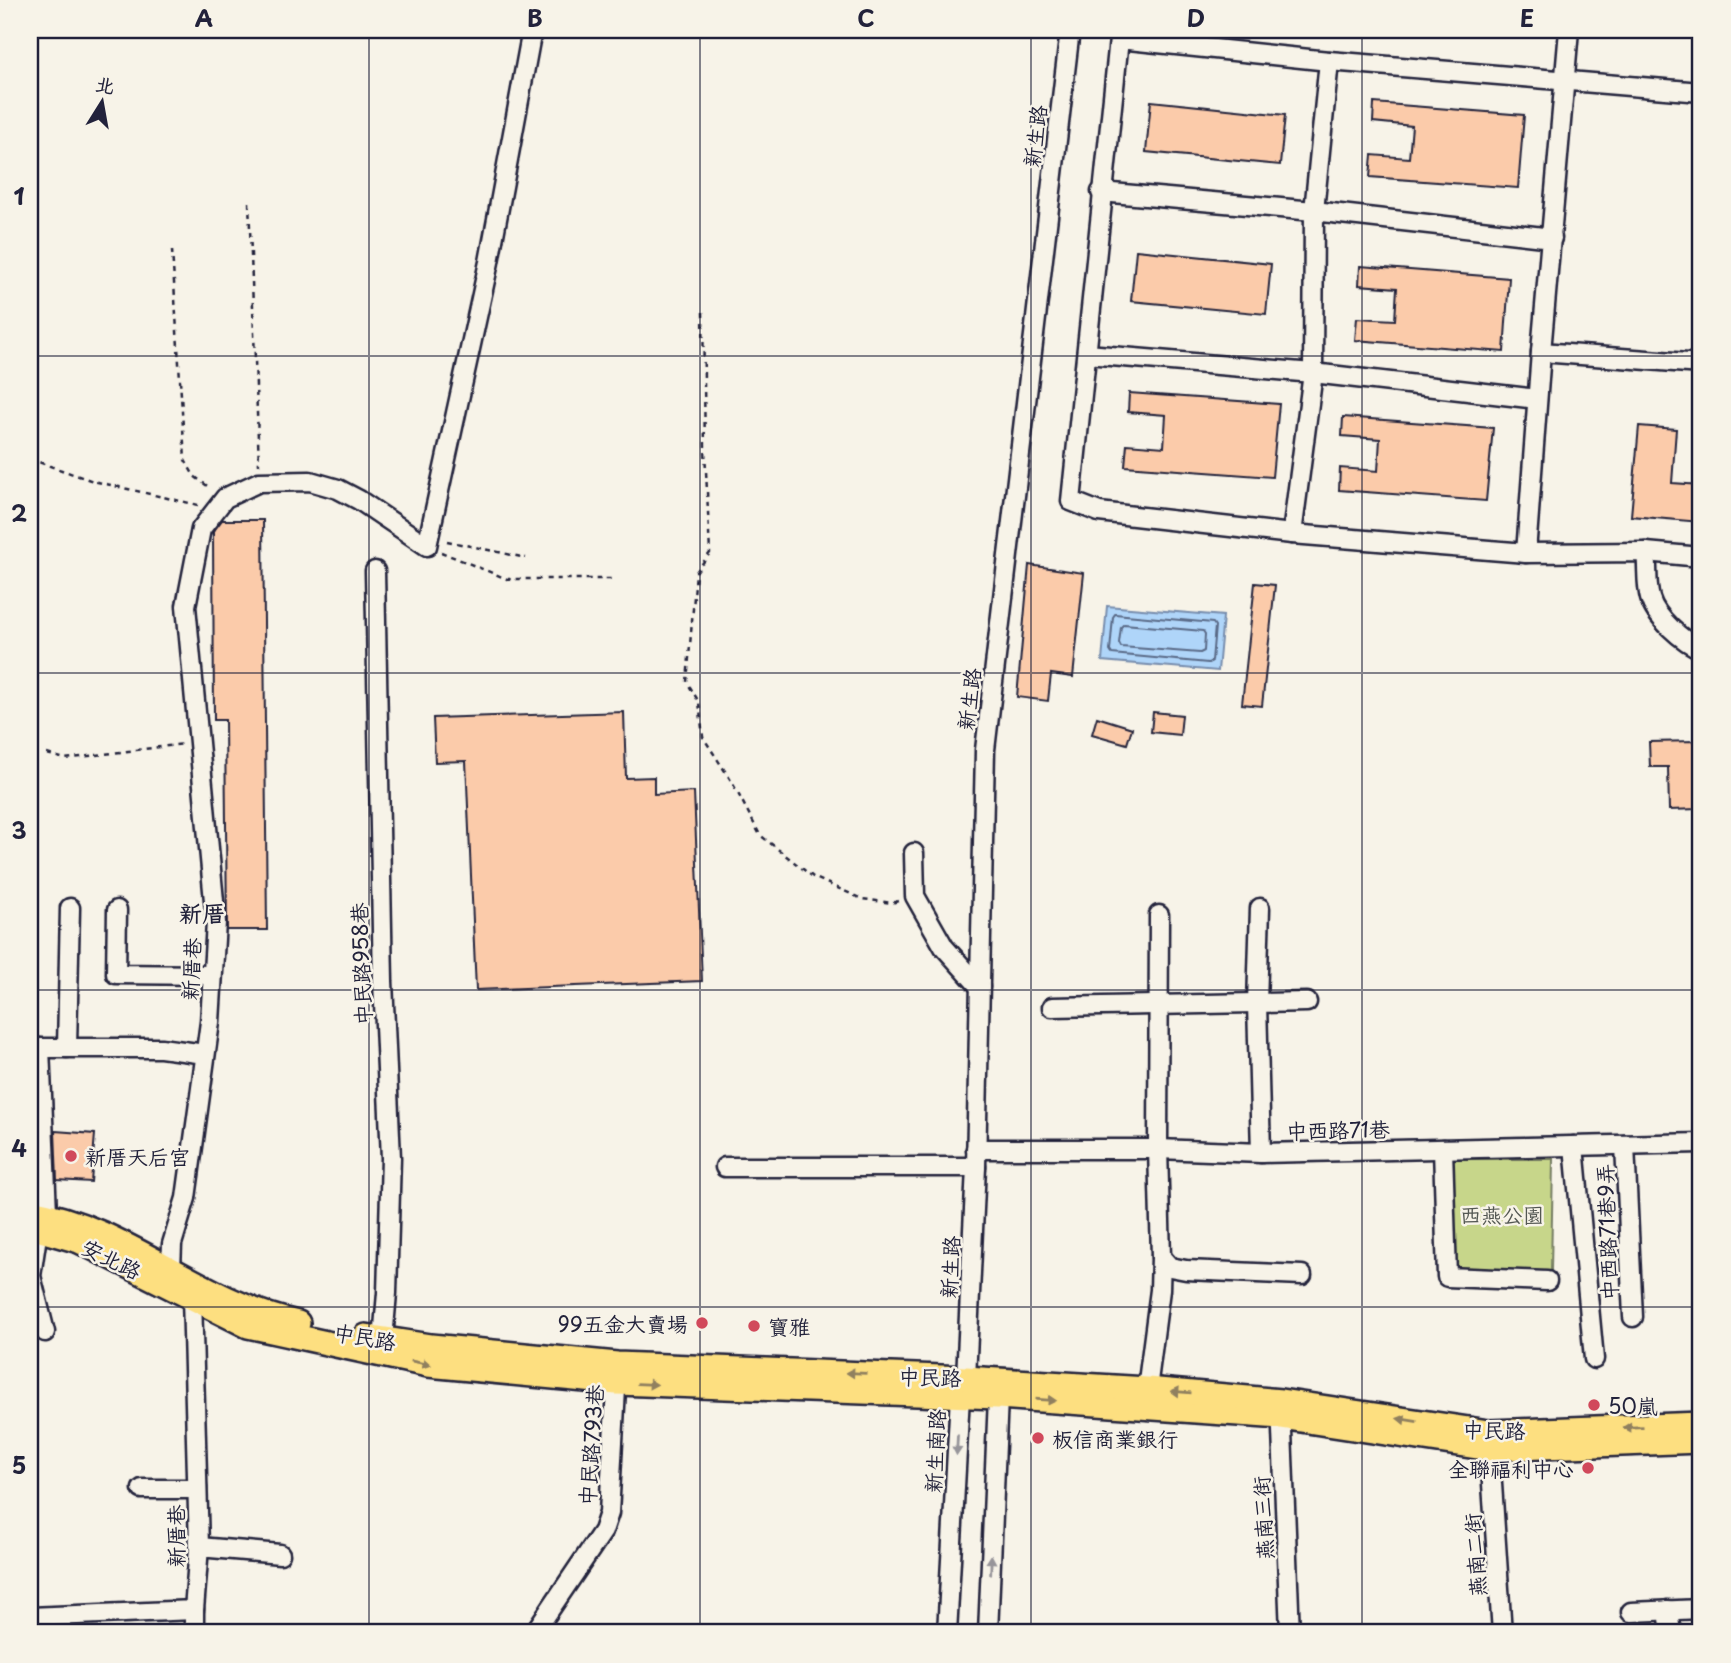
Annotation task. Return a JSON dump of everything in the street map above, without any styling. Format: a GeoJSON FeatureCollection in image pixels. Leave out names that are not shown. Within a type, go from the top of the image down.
{"type":"FeatureCollection","features":[{"type":"Feature","properties":{"kind":"main road","name":"安北路"},"geometry":{"type":"LineString","coordinates":[[36,1220],[80,1225],[172,1268]]}},
{"type":"Feature","properties":{"kind":"main road","name":"安北路"},"geometry":{"type":"LineString","coordinates":[[36,1220],[192,1297]]}},
{"type":"Feature","properties":{"kind":"main road","name":"中民路"},"geometry":{"type":"LineString","coordinates":[[172,1268],[222,1298],[293,1322],[382,1347]]}},
{"type":"Feature","properties":{"kind":"main road","name":"中民路"},"geometry":{"type":"LineString","coordinates":[[192,1297],[247,1326],[382,1347],[431,1346],[617,1373],[963,1387],[1147,1389],[1489,1441],[1701,1441]]}},
{"type":"Feature","properties":{"kind":"main road","name":"中民路"},"geometry":{"type":"LineString","coordinates":[[963,1387],[998,1397],[1281,1409]]}},
{"type":"Feature","properties":{"kind":"main road","name":"中民路"},"geometry":{"type":"LineString","coordinates":[[1489,1441],[1701,1424]]}},
{"type":"Feature","properties":{"kind":"street"},"geometry":{"type":"LineString","coordinates":[[220,503],[259,482],[310,481],[338,489],[428,542],[489,261],[532,30]]}},
{"type":"Feature","properties":{"kind":"street","name":"新生路"},"geometry":{"type":"LineString","coordinates":[[963,1387],[976,1158],[985,750],[1070,30]]}},
{"type":"Feature","properties":{"kind":"street"},"geometry":{"type":"LineString","coordinates":[[1526,553],[1569,30]]}},
{"type":"Feature","properties":{"kind":"street"},"geometry":{"type":"LineString","coordinates":[[1701,92],[1329,61],[1120,34],[1070,500],[1099,512],[1293,534],[1526,553],[1646,552],[1701,557]]}},
{"type":"Feature","properties":{"kind":"street"},"geometry":{"type":"LineString","coordinates":[[1293,534],[1313,373],[1314,211],[1329,61]]}},
{"type":"Feature","properties":{"kind":"street"},"geometry":{"type":"LineString","coordinates":[[1101,192],[1314,211],[1552,238]]}},
{"type":"Feature","properties":{"kind":"street"},"geometry":{"type":"LineString","coordinates":[[1541,352],[1701,364]]}},
{"type":"Feature","properties":{"kind":"street"},"geometry":{"type":"LineString","coordinates":[[1087,354],[1313,373],[1537,400]]}},
{"type":"Feature","properties":{"kind":"street","name":"新厝巷"},"geometry":{"type":"LineString","coordinates":[[172,1268],[172,1244],[186,1198],[210,1022],[216,922],[186,606],[201,529],[220,503]]}},
{"type":"Feature","properties":{"kind":"street"},"geometry":{"type":"LineString","coordinates":[[1646,552],[1650,599],[1662,618],[1683,640],[1701,649]]}},
{"type":"Feature","properties":{"kind":"street","name":"中民路958巷"},"geometry":{"type":"LineString","coordinates":[[375,571],[383,981],[391,1158],[387,1293],[382,1347]]}},
{"type":"Feature","properties":{"kind":"street"},"geometry":{"type":"LineString","coordinates":[[914,853],[915,896],[944,947],[980,987]]}},
{"type":"Feature","properties":{"kind":"street"},"geometry":{"type":"LineString","coordinates":[[67,1048],[70,908]]}},
{"type":"Feature","properties":{"kind":"street"},"geometry":{"type":"LineString","coordinates":[[1260,908],[1257,1003],[1261,1153]]}},
{"type":"Feature","properties":{"kind":"street"},"geometry":{"type":"LineString","coordinates":[[117,910],[116,974],[211,975]]}},
{"type":"Feature","properties":{"kind":"street"},"geometry":{"type":"LineString","coordinates":[[1147,1389],[1160,1290],[1161,1257],[1158,915]]}},
{"type":"Feature","properties":{"kind":"street"},"geometry":{"type":"LineString","coordinates":[[1052,1007],[1307,1002]]}},
{"type":"Feature","properties":{"kind":"street"},"geometry":{"type":"LineString","coordinates":[[45,1332],[31,1276],[36,1220],[35,1048],[161,1048],[205,1054]]}},
{"type":"Feature","properties":{"kind":"street","name":"中西路71巷"},"geometry":{"type":"LineString","coordinates":[[725,1167],[1158,1149],[1261,1153],[1701,1143]]}},
{"type":"Feature","properties":{"kind":"street","name":"中西路71巷9弄"},"geometry":{"type":"LineString","coordinates":[[1625,1145],[1633,1317]]}},
{"type":"Feature","properties":{"kind":"street"},"geometry":{"type":"LineString","coordinates":[[1574,1146],[1594,1359]]}},
{"type":"Feature","properties":{"kind":"street"},"geometry":{"type":"LineString","coordinates":[[1443,1149],[1447,1278],[1547,1281]]}},
{"type":"Feature","properties":{"kind":"street"},"geometry":{"type":"LineString","coordinates":[[1161,1257],[1170,1267],[1186,1270],[1301,1275]]}},
{"type":"Feature","properties":{"kind":"street"},"geometry":{"type":"LineString","coordinates":[[172,1268],[192,1297]]}},
{"type":"Feature","properties":{"kind":"street","name":"新厝巷"},"geometry":{"type":"LineString","coordinates":[[192,1297],[199,1547],[194,1633]]}},
{"type":"Feature","properties":{"kind":"street","name":"中民路793巷"},"geometry":{"type":"LineString","coordinates":[[534,1633],[603,1531],[609,1513],[617,1373]]}},
{"type":"Feature","properties":{"kind":"street","name":"新生南路"},"geometry":{"type":"LineString","coordinates":[[947,1633],[963,1387]]}},
{"type":"Feature","properties":{"kind":"street"},"geometry":{"type":"LineString","coordinates":[[988,1633],[998,1397]]}},
{"type":"Feature","properties":{"kind":"street","name":"燕南三街"},"geometry":{"type":"LineString","coordinates":[[1281,1409],[1290,1633]]}},
{"type":"Feature","properties":{"kind":"street","name":"燕南二街"},"geometry":{"type":"LineString","coordinates":[[1489,1441],[1502,1633]]}},
{"type":"Feature","properties":{"kind":"street"},"geometry":{"type":"LineString","coordinates":[[142,1489],[197,1489]]}},
{"type":"Feature","properties":{"kind":"street"},"geometry":{"type":"LineString","coordinates":[[199,1547],[280,1554]]}},
{"type":"Feature","properties":{"kind":"street"},"geometry":{"type":"LineString","coordinates":[[1631,1612],[1701,1609]]}},
{"type":"Feature","properties":{"kind":"street"},"geometry":{"type":"LineString","coordinates":[[30,1617],[194,1610]]}},
{"type":"Feature","properties":{"kind":"street"},"geometry":{"type":"LineString","coordinates":[[1668,1610],[1671,1633]]}},
{"type":"Feature","properties":{"kind":"path"},"geometry":{"type":"LineString","coordinates":[[248,201],[259,482]]}},
{"type":"Feature","properties":{"kind":"path"},"geometry":{"type":"LineString","coordinates":[[172,250],[185,460],[194,476],[220,503]]}},
{"type":"Feature","properties":{"kind":"path"},"geometry":{"type":"LineString","coordinates":[[703,312],[710,553],[696,572],[687,682],[699,702],[704,737],[760,835],[813,877],[862,899],[892,902],[915,896]]}},
{"type":"Feature","properties":{"kind":"path"},"geometry":{"type":"LineString","coordinates":[[30,459],[93,481],[220,503]]}},
{"type":"Feature","properties":{"kind":"path"},"geometry":{"type":"LineString","coordinates":[[428,542],[526,558]]}},
{"type":"Feature","properties":{"kind":"path"},"geometry":{"type":"LineString","coordinates":[[428,542],[507,579],[611,579]]}},
{"type":"Feature","properties":{"kind":"path"},"geometry":{"type":"LineString","coordinates":[[47,754],[65,759],[201,742]]}},
{"type":"Feature","properties":{"kind":"green space","name":"西燕公園"},"geometry":{"type":"Polygon","coordinates":[[[1453,1159],[1553,1159],[1551,1271],[1453,1270],[1453,1159]]]}},
{"type":"Feature","properties":{"kind":"water"},"geometry":{"type":"Polygon","coordinates":[[[1107,606],[1223,616],[1218,671],[1102,661],[1107,606]]]}},
{"type":"Feature","properties":{"kind":"building"},"geometry":{"type":"Polygon","coordinates":[[[1151,101],[1285,115],[1280,165],[1146,152],[1151,101]]]}},
{"type":"Feature","properties":{"kind":"building"},"geometry":{"type":"Polygon","coordinates":[[[1374,103],[1524,115],[1518,188],[1370,177],[1372,155],[1409,158],[1412,126],[1373,122],[1374,103]]]}},
{"type":"Feature","properties":{"kind":"building"},"geometry":{"type":"Polygon","coordinates":[[[1136,250],[1271,264],[1266,314],[1131,301],[1136,250]]]}},
{"type":"Feature","properties":{"kind":"building"},"geometry":{"type":"Polygon","coordinates":[[[1360,266],[1509,278],[1504,352],[1355,340],[1357,318],[1395,320],[1397,288],[1359,285],[1360,266]]]}},
{"type":"Feature","properties":{"kind":"building"},"geometry":{"type":"Polygon","coordinates":[[[1129,393],[1279,404],[1272,477],[1125,466],[1127,444],[1164,447],[1166,415],[1128,412],[1129,393]]]}},
{"type":"Feature","properties":{"kind":"building"},"geometry":{"type":"Polygon","coordinates":[[[1343,417],[1493,428],[1486,501],[1339,490],[1340,468],[1378,471],[1380,439],[1342,436],[1343,417]]]}},
{"type":"Feature","properties":{"kind":"building"},"geometry":{"type":"Polygon","coordinates":[[[1639,426],[1676,429],[1672,483],[1701,485],[1701,522],[1631,516],[1639,426]]]}},
{"type":"Feature","properties":{"kind":"building"},"geometry":{"type":"Polygon","coordinates":[[[222,520],[263,520],[267,930],[227,930],[225,720],[214,720],[213,532],[222,520]]]}},
{"type":"Feature","properties":{"kind":"building"},"geometry":{"type":"Polygon","coordinates":[[[1029,565],[1084,573],[1073,677],[1051,674],[1048,701],[1017,697],[1029,565]]]}},
{"type":"Feature","properties":{"kind":"building"},"geometry":{"type":"Polygon","coordinates":[[[1255,583],[1275,585],[1262,706],[1242,704],[1255,583]]]}},
{"type":"Feature","properties":{"kind":"building"},"geometry":{"type":"Polygon","coordinates":[[[624,712],[626,778],[654,777],[654,794],[694,792],[702,981],[476,990],[466,761],[435,762],[433,718],[624,712]]]}},
{"type":"Feature","properties":{"kind":"building"},"geometry":{"type":"Polygon","coordinates":[[[1153,712],[1182,715],[1180,735],[1151,732],[1153,712]]]}},
{"type":"Feature","properties":{"kind":"building"},"geometry":{"type":"Polygon","coordinates":[[[1097,717],[1132,728],[1127,744],[1092,734],[1097,717]]]}},
{"type":"Feature","properties":{"kind":"building"},"geometry":{"type":"Polygon","coordinates":[[[1697,741],[1698,809],[1669,810],[1668,767],[1650,767],[1649,742],[1697,741]]]}},
{"type":"Feature","properties":{"kind":"building","name":"新厝天后宮"},"geometry":{"type":"Polygon","coordinates":[[[55,1131],[95,1134],[91,1182],[57,1180],[55,1131]]]}},
{"type":"Feature","properties":{"kind":"place","name":"新厝天后宮"},"geometry":{"type":"Point","coordinates":[71,1156]}},
{"type":"Feature","properties":{"kind":"place","name":"99五金大賣場"},"geometry":{"type":"Point","coordinates":[702,1323]}},
{"type":"Feature","properties":{"kind":"place","name":"寶雅"},"geometry":{"type":"Point","coordinates":[754,1326]}},
{"type":"Feature","properties":{"kind":"place","name":"50嵐"},"geometry":{"type":"Point","coordinates":[1594,1405]}},
{"type":"Feature","properties":{"kind":"place","name":"板信商業銀行"},"geometry":{"type":"Point","coordinates":[1038,1438]}},
{"type":"Feature","properties":{"kind":"place","name":"全聯福利中心"},"geometry":{"type":"Point","coordinates":[1588,1468]}},
{"type":"Feature","properties":{"kind":"district","name":"新厝"},"geometry":{"type":"Point","coordinates":[202,912]}}]}
